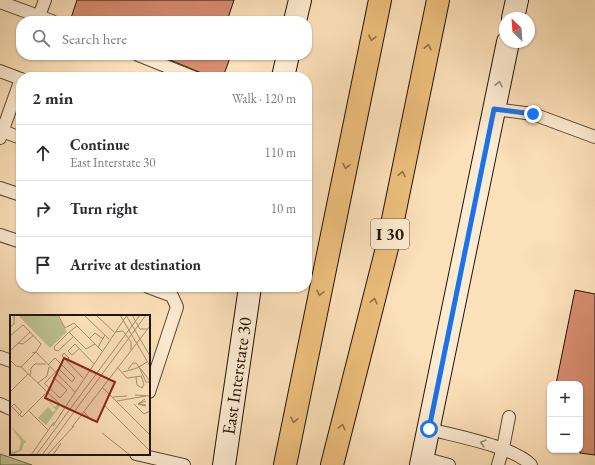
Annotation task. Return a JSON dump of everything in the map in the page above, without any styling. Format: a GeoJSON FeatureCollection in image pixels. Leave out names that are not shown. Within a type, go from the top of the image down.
{"type":"FeatureCollection","features":[{"type":"Feature","properties":{"kind":"highway"},"geometry":{"type":"LineString","coordinates":[[285,465],[380,0]]}},
{"type":"Feature","properties":{"kind":"highway","name":"I 30"},"geometry":{"type":"LineString","coordinates":[[332,465],[388,244],[438,0]]}},
{"type":"Feature","properties":{"kind":"main road"},"geometry":{"type":"LineString","coordinates":[[296,16],[300,0]]}},
{"type":"Feature","properties":{"kind":"main road"},"geometry":{"type":"LineString","coordinates":[[514,12],[517,0]]}},
{"type":"Feature","properties":{"kind":"main road"},"geometry":{"type":"LineString","coordinates":[[422,462],[507,48]]}},
{"type":"Feature","properties":{"kind":"main road"},"geometry":{"type":"LineString","coordinates":[[284,72],[287,60]]}},
{"type":"Feature","properties":{"kind":"main road","name":"East Interstate 30"},"geometry":{"type":"LineString","coordinates":[[224,465],[249,292]]}},
{"type":"Feature","properties":{"kind":"lane"},"geometry":{"type":"LineString","coordinates":[[0,2],[39,16],[45,0]]}},
{"type":"Feature","properties":{"kind":"lane"},"geometry":{"type":"LineString","coordinates":[[150,60],[180,72]]}},
{"type":"Feature","properties":{"kind":"lane"},"geometry":{"type":"LineString","coordinates":[[0,71],[16,77]]}},
{"type":"Feature","properties":{"kind":"lane"},"geometry":{"type":"LineString","coordinates":[[16,93],[1,135],[16,137]]}},
{"type":"Feature","properties":{"kind":"lane"},"geometry":{"type":"LineString","coordinates":[[494,109],[533,114],[595,137]]}},
{"type":"Feature","properties":{"kind":"lane"},"geometry":{"type":"LineString","coordinates":[[0,188],[16,193]]}},
{"type":"Feature","properties":{"kind":"lane"},"geometry":{"type":"LineString","coordinates":[[0,235],[16,240]]}},
{"type":"Feature","properties":{"kind":"lane"},"geometry":{"type":"LineString","coordinates":[[150,389],[177,307],[172,296],[161,292]]}},
{"type":"Feature","properties":{"kind":"lane"},"geometry":{"type":"LineString","coordinates":[[0,357],[10,361]]}},
{"type":"Feature","properties":{"kind":"lane"},"geometry":{"type":"LineString","coordinates":[[0,404],[10,409]]}},
{"type":"Feature","properties":{"kind":"lane"},"geometry":{"type":"LineString","coordinates":[[498,465],[509,417]]}},
{"type":"Feature","properties":{"kind":"lane"},"geometry":{"type":"LineString","coordinates":[[429,429],[503,448],[525,459],[531,465]]}},
{"type":"Feature","properties":{"kind":"lane"},"geometry":{"type":"LineString","coordinates":[[140,455],[184,465]]}},
{"type":"Feature","properties":{"kind":"lane"},"geometry":{"type":"LineString","coordinates":[[422,462],[449,465]]}},
{"type":"Feature","properties":{"kind":"green space"},"geometry":{"type":"Polygon","coordinates":[[[0,454],[32,465],[0,465],[0,454]]]}},
{"type":"Feature","properties":{"kind":"building"},"geometry":{"type":"Polygon","coordinates":[[[77,0],[234,0],[229,16],[72,16],[77,0]]]}},
{"type":"Feature","properties":{"kind":"building"},"geometry":{"type":"Polygon","coordinates":[[[170,60],[229,60],[225,72],[199,72],[170,60]]]}},
{"type":"Feature","properties":{"kind":"building"},"geometry":{"type":"Polygon","coordinates":[[[575,290],[595,294],[595,455],[580,453],[583,453],[583,381],[557,381],[575,290]]]}},
{"type":"Feature","properties":{"kind":"route"},"geometry":{"type":"LineString","coordinates":[[429,429],[494,109],[533,114]]}}]}
